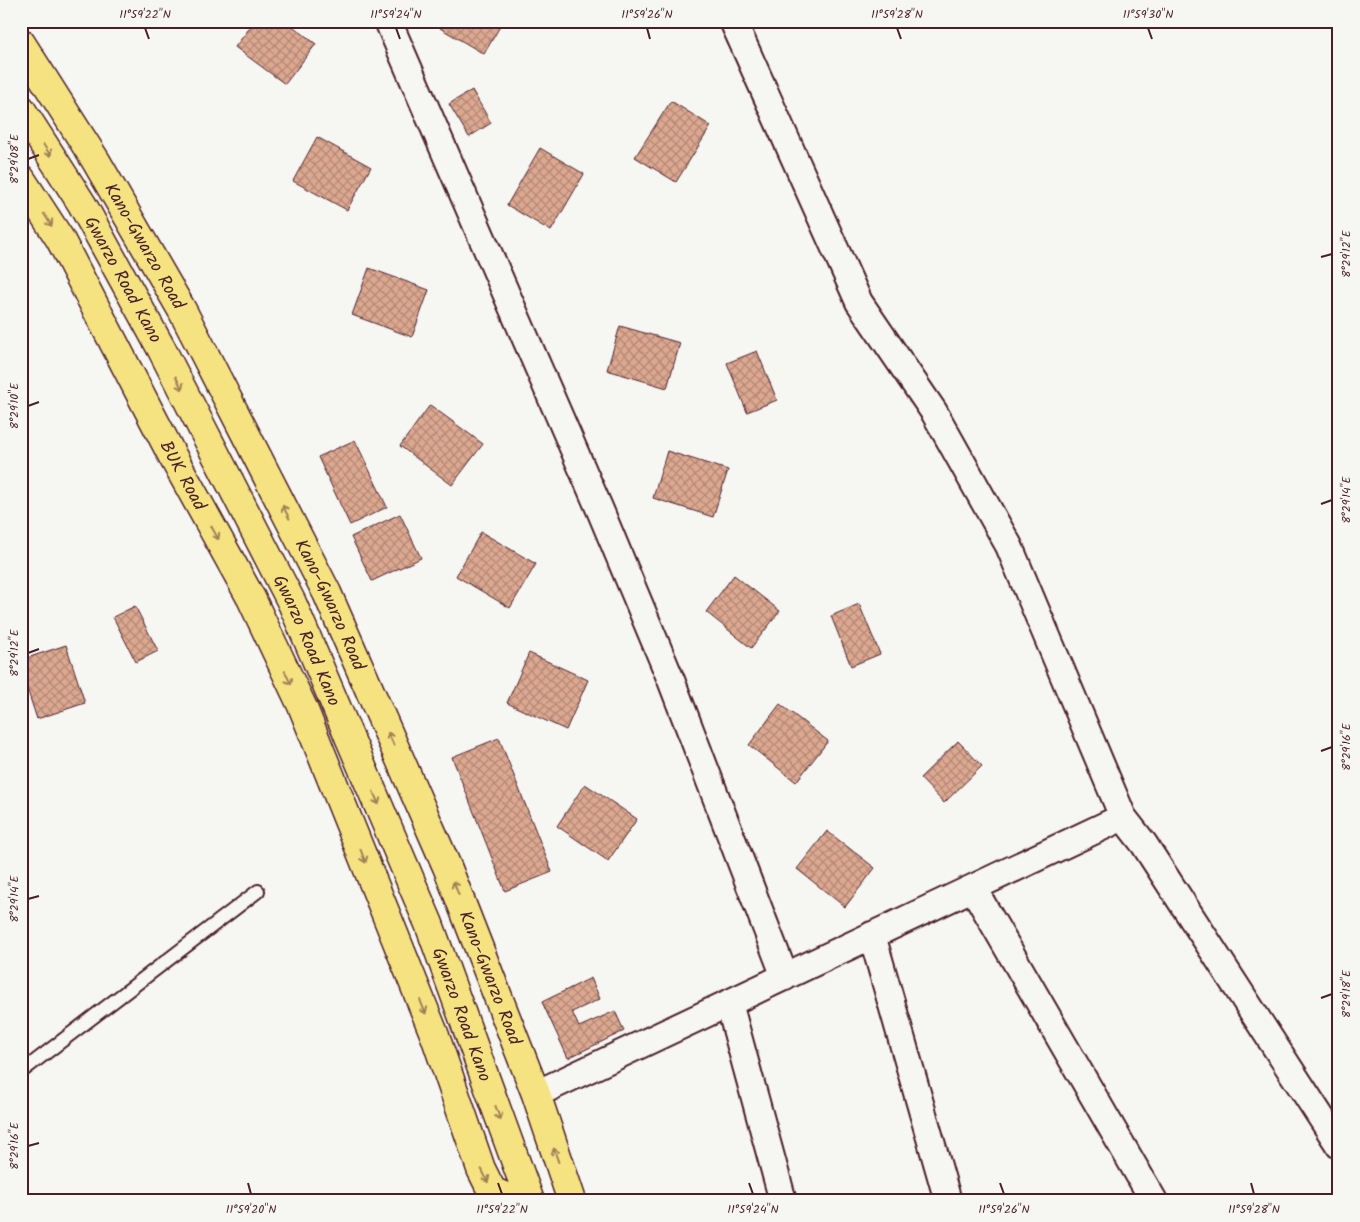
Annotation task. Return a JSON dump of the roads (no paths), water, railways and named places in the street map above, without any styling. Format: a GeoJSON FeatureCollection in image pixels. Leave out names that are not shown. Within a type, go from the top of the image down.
{"type":"FeatureCollection","features":[{"type":"Feature","properties":{"kind":"main road","name":"Kano-Gwarzo Road"},"geometry":{"type":"LineString","coordinates":[[21,43],[96,161],[182,310],[327,593],[448,869],[536,1094],[572,1201]]}},
{"type":"Feature","properties":{"kind":"main road","name":"Gwarzo Road Kano"},"geometry":{"type":"LineString","coordinates":[[21,109],[82,204],[162,348],[292,603],[429,924],[530,1201]]}},
{"type":"Feature","properties":{"kind":"main road","name":"BUK Road"},"geometry":{"type":"LineString","coordinates":[[21,179],[60,239],[251,598],[333,778],[435,1036],[481,1168],[492,1191],[515,1201]]}},
{"type":"Feature","properties":{"kind":"main road"},"geometry":{"type":"LineString","coordinates":[[128,368],[162,348]]}},
{"type":"Feature","properties":{"kind":"main road"},"geometry":{"type":"LineString","coordinates":[[333,778],[354,745]]}},
{"type":"Feature","properties":{"kind":"street"},"geometry":{"type":"LineString","coordinates":[[388,21],[656,644],[785,977]]}},
{"type":"Feature","properties":{"kind":"street"},"geometry":{"type":"LineString","coordinates":[[733,21],[859,302],[934,412],[1009,546],[1123,817],[1149,852],[1339,1145]]}},
{"type":"Feature","properties":{"kind":"street"},"geometry":{"type":"LineString","coordinates":[[536,1094],[1123,817]]}},
{"type":"Feature","properties":{"kind":"street"},"geometry":{"type":"LineString","coordinates":[[973,888],[1154,1201]]}},
{"type":"Feature","properties":{"kind":"street"},"geometry":{"type":"LineString","coordinates":[[872,935],[948,1201]]}},
{"type":"Feature","properties":{"kind":"street"},"geometry":{"type":"LineString","coordinates":[[729,1003],[783,1201]]}},
{"type":"Feature","properties":{"kind":"lane"},"geometry":{"type":"LineString","coordinates":[[21,1072],[258,891]]}}]}
